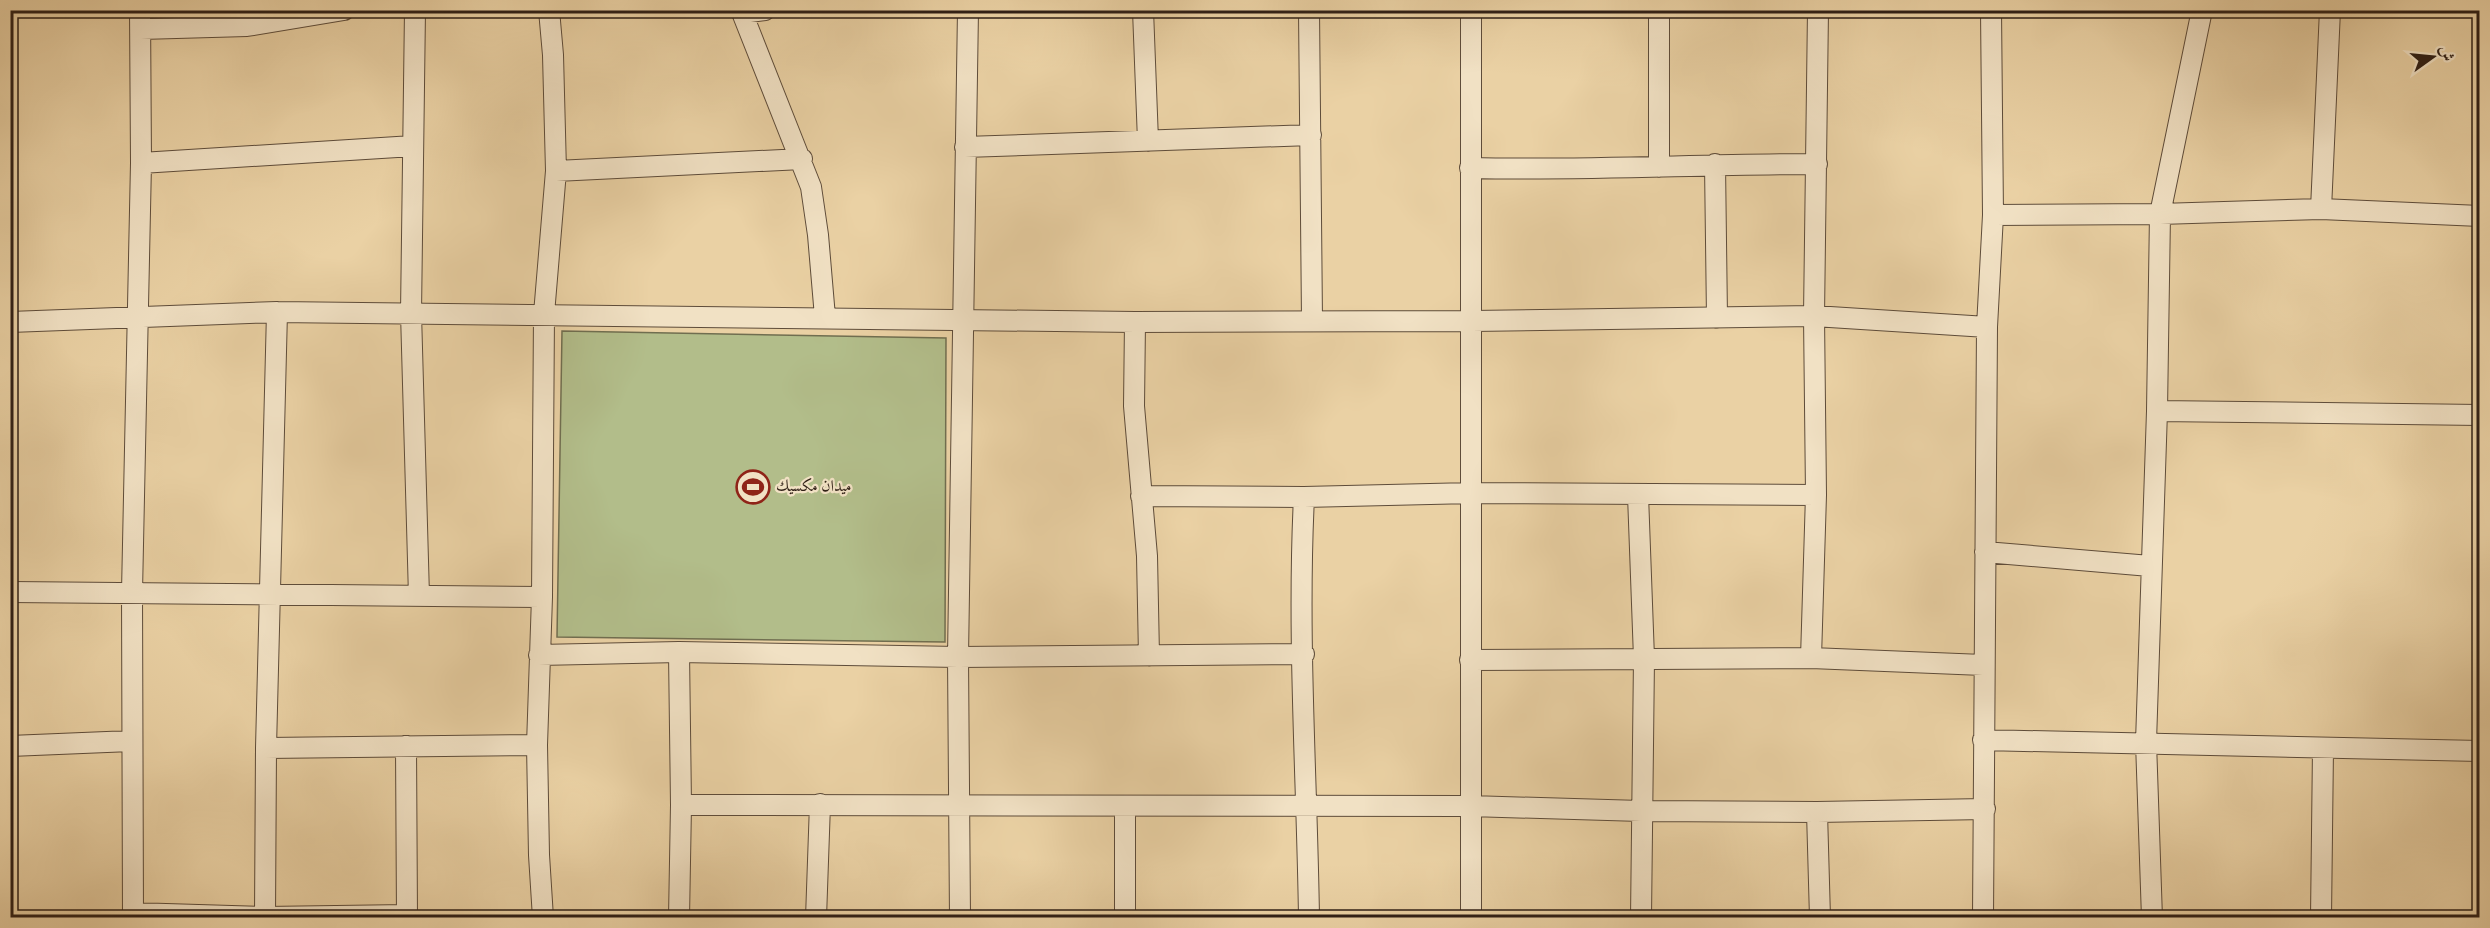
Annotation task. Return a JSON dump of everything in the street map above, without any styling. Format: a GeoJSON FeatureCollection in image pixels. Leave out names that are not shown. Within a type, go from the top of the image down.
{"type":"FeatureCollection","features":[{"type":"Feature","properties":{"kind":"street"},"geometry":{"type":"LineString","coordinates":[[344,10],[247,26],[141,20],[141,163],[132,592],[133,915],[407,916],[406,746]]}},
{"type":"Feature","properties":{"kind":"street"},"geometry":{"type":"LineString","coordinates":[[415,10],[411,313],[419,596]]}},
{"type":"Feature","properties":{"kind":"street"},"geometry":{"type":"LineString","coordinates":[[543,918],[539,855],[537,745],[542,597],[544,314],[556,171],[553,56],[549,10]]}},
{"type":"Feature","properties":{"kind":"street"},"geometry":{"type":"LineString","coordinates":[[765,10],[742,12],[778,109],[802,159],[811,187],[818,235],[825,317]]}},
{"type":"Feature","properties":{"kind":"street"},"geometry":{"type":"LineString","coordinates":[[960,918],[958,657],[968,10]]}},
{"type":"Feature","properties":{"kind":"street"},"geometry":{"type":"LineString","coordinates":[[1143,10],[1148,141]]}},
{"type":"Feature","properties":{"kind":"street"},"geometry":{"type":"LineString","coordinates":[[1309,10],[1312,320]]}},
{"type":"Feature","properties":{"kind":"street"},"geometry":{"type":"LineString","coordinates":[[1471,10],[1471,918]]}},
{"type":"Feature","properties":{"kind":"street"},"geometry":{"type":"LineString","coordinates":[[1659,10],[1659,167]]}},
{"type":"Feature","properties":{"kind":"street"},"geometry":{"type":"LineString","coordinates":[[1811,658],[1816,495],[1814,316],[1818,10]]}},
{"type":"Feature","properties":{"kind":"street"},"geometry":{"type":"LineString","coordinates":[[1983,918],[1987,327],[1993,215],[1991,10]]}},
{"type":"Feature","properties":{"kind":"street"},"geometry":{"type":"LineString","coordinates":[[2152,918],[2146,742],[2150,566],[2157,411],[2160,214],[2202,10]]}},
{"type":"Feature","properties":{"kind":"street"},"geometry":{"type":"LineString","coordinates":[[2321,209],[2330,10]]}},
{"type":"Feature","properties":{"kind":"street"},"geometry":{"type":"LineString","coordinates":[[965,147],[1311,135]]}},
{"type":"Feature","properties":{"kind":"street"},"geometry":{"type":"LineString","coordinates":[[141,163],[413,146]]}},
{"type":"Feature","properties":{"kind":"street"},"geometry":{"type":"LineString","coordinates":[[556,171],[802,159]]}},
{"type":"Feature","properties":{"kind":"street"},"geometry":{"type":"LineString","coordinates":[[1470,168],[1555,170],[1714,164],[1817,164]]}},
{"type":"Feature","properties":{"kind":"street"},"geometry":{"type":"LineString","coordinates":[[1714,164],[1717,318]]}},
{"type":"Feature","properties":{"kind":"street"},"geometry":{"type":"LineString","coordinates":[[1993,215],[2160,214],[2321,209],[2480,216]]}},
{"type":"Feature","properties":{"kind":"street"},"geometry":{"type":"LineString","coordinates":[[10,322],[277,312],[962,318],[1134,322],[1472,321],[1814,316],[1987,327]]}},
{"type":"Feature","properties":{"kind":"street"},"geometry":{"type":"LineString","coordinates":[[265,917],[266,748],[277,312]]}},
{"type":"Feature","properties":{"kind":"street"},"geometry":{"type":"LineString","coordinates":[[1134,322],[1134,406],[1148,566],[1149,656]]}},
{"type":"Feature","properties":{"kind":"street"},"geometry":{"type":"LineString","coordinates":[[2157,411],[2480,415]]}},
{"type":"Feature","properties":{"kind":"street"},"geometry":{"type":"LineString","coordinates":[[1141,496],[1304,497],[1472,493],[1816,495]]}},
{"type":"Feature","properties":{"kind":"street"},"geometry":{"type":"LineString","coordinates":[[1638,495],[1644,657],[1641,918]]}},
{"type":"Feature","properties":{"kind":"street"},"geometry":{"type":"LineString","coordinates":[[1304,497],[1301,562],[1309,918]]}},
{"type":"Feature","properties":{"kind":"street"},"geometry":{"type":"LineString","coordinates":[[1985,552],[2150,566]]}},
{"type":"Feature","properties":{"kind":"street"},"geometry":{"type":"LineString","coordinates":[[10,592],[542,597]]}},
{"type":"Feature","properties":{"kind":"street"},"geometry":{"type":"LineString","coordinates":[[539,655],[679,651],[958,657],[1304,654]]}},
{"type":"Feature","properties":{"kind":"street"},"geometry":{"type":"LineString","coordinates":[[679,651],[681,806],[679,918]]}},
{"type":"Feature","properties":{"kind":"street"},"geometry":{"type":"LineString","coordinates":[[1470,660],[1644,657],[1811,658],[1983,665]]}},
{"type":"Feature","properties":{"kind":"street"},"geometry":{"type":"LineString","coordinates":[[1983,740],[2480,751]]}},
{"type":"Feature","properties":{"kind":"street"},"geometry":{"type":"LineString","coordinates":[[10,746],[131,741]]}},
{"type":"Feature","properties":{"kind":"street"},"geometry":{"type":"LineString","coordinates":[[266,748],[537,745]]}},
{"type":"Feature","properties":{"kind":"street"},"geometry":{"type":"LineString","coordinates":[[2320,918],[2323,748]]}},
{"type":"Feature","properties":{"kind":"street"},"geometry":{"type":"LineString","coordinates":[[681,806],[820,804],[1470,806],[1641,811],[1817,812],[1985,809]]}},
{"type":"Feature","properties":{"kind":"street"},"geometry":{"type":"LineString","coordinates":[[816,918],[820,804]]}},
{"type":"Feature","properties":{"kind":"street"},"geometry":{"type":"LineString","coordinates":[[1125,806],[1125,918]]}},
{"type":"Feature","properties":{"kind":"street"},"geometry":{"type":"LineString","coordinates":[[1817,812],[1820,918]]}},
{"type":"Feature","properties":{"kind":"green space","name":"ميدان مكسيك"},"geometry":{"type":"Polygon","coordinates":[[[562,331],[946,338],[945,642],[557,637],[562,331]]]}},
{"type":"Feature","properties":{"kind":"place","name":"ميدان مكسيك"},"geometry":{"type":"Point","coordinates":[753,487]}}]}
